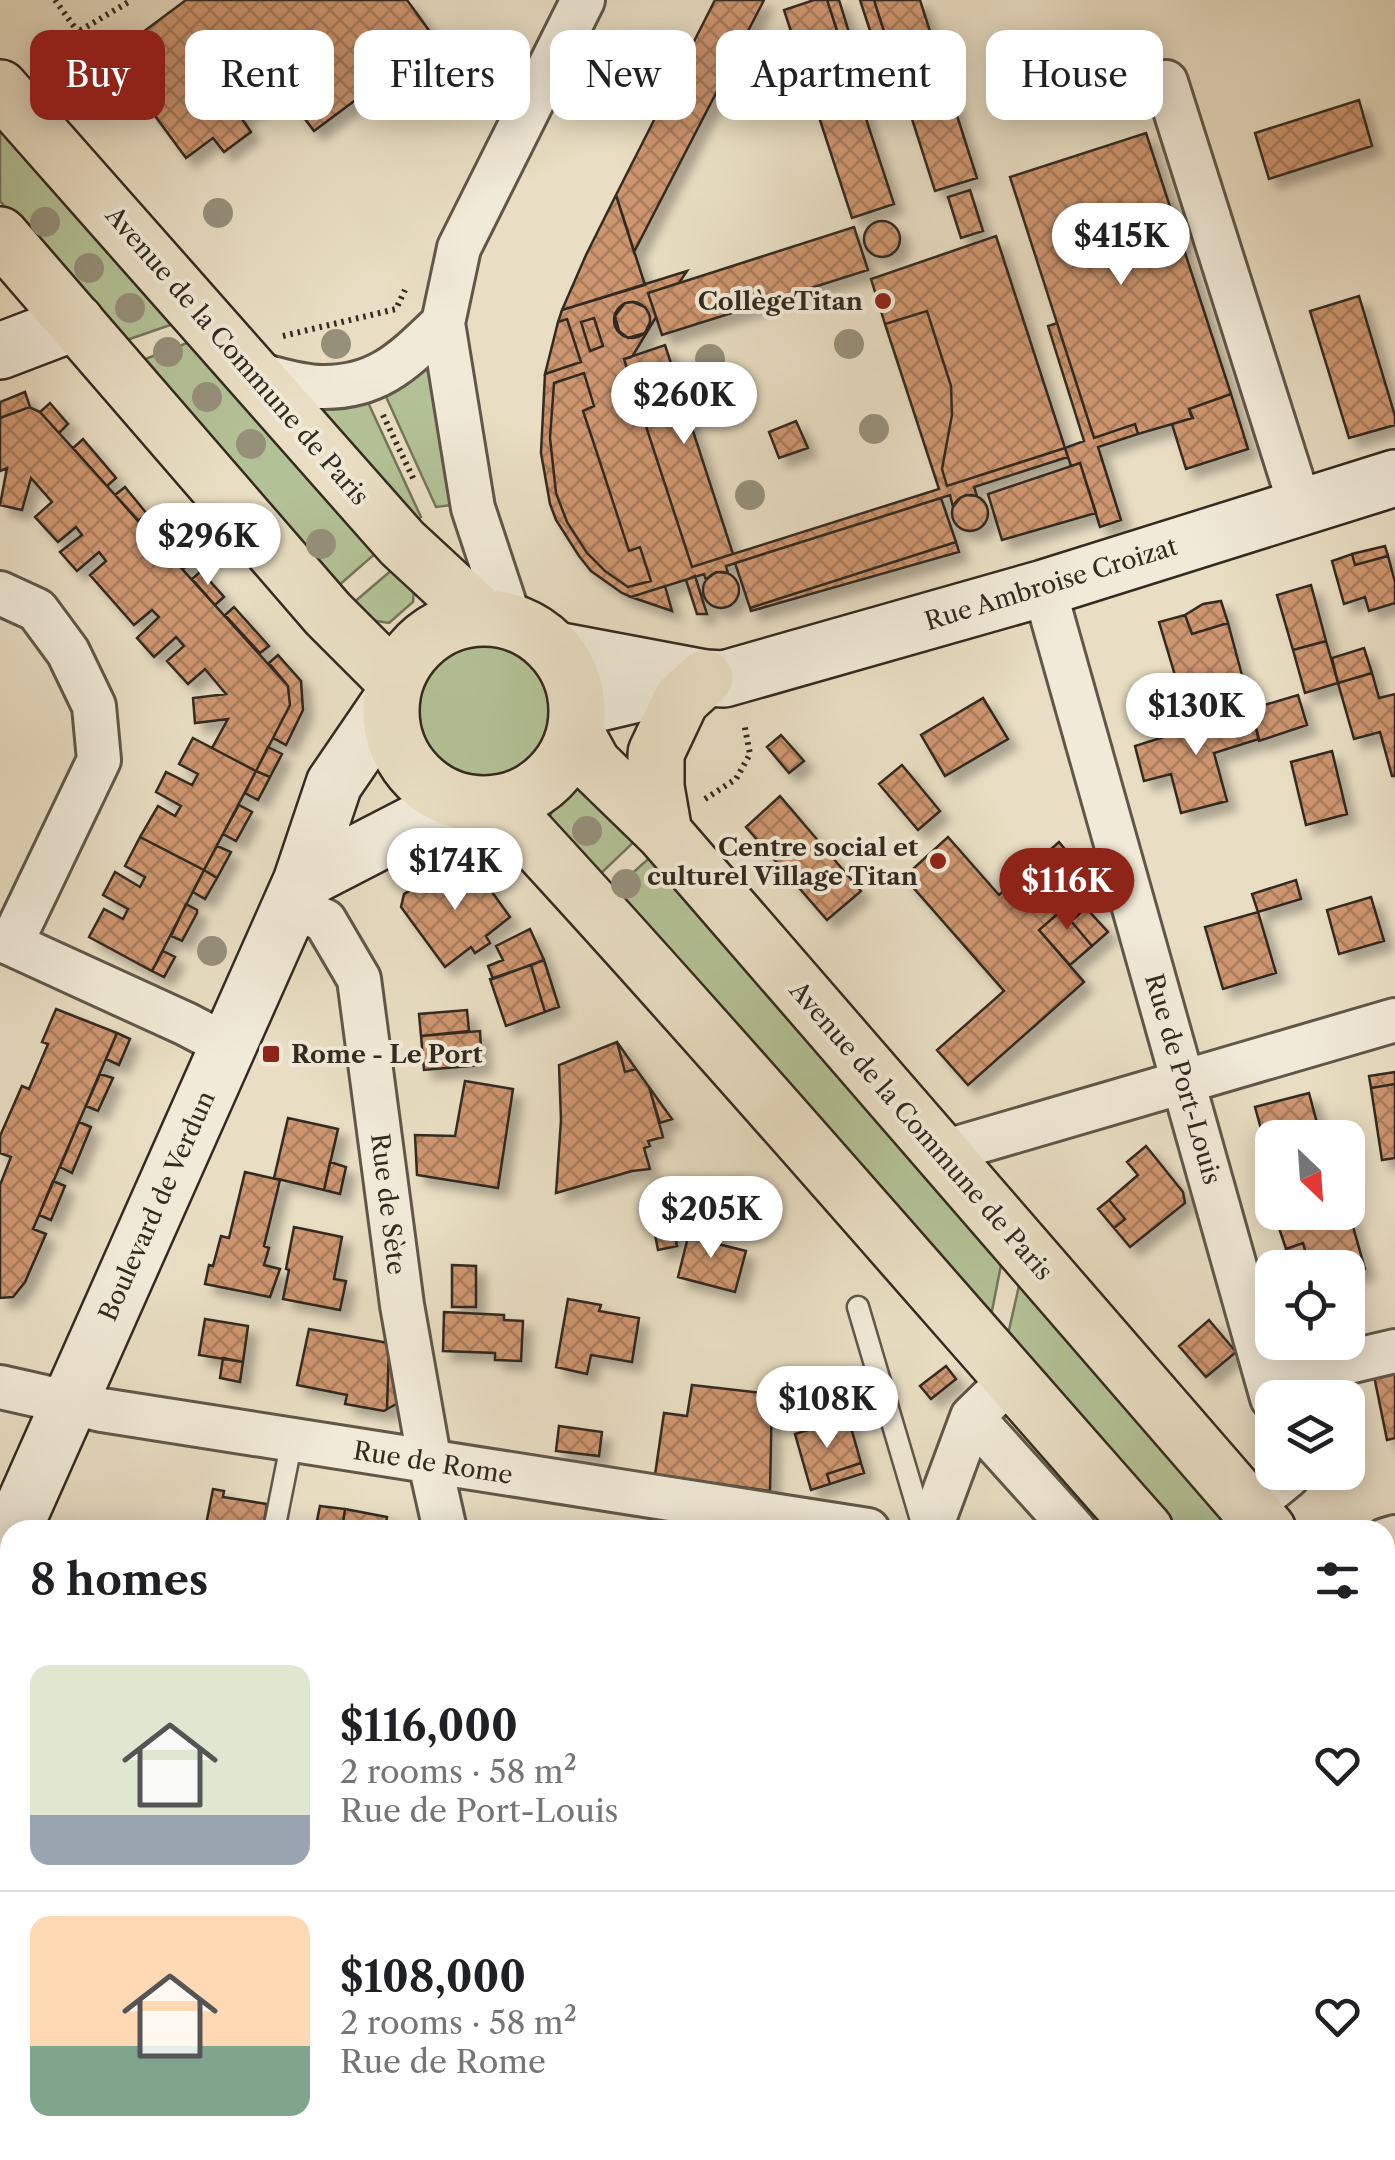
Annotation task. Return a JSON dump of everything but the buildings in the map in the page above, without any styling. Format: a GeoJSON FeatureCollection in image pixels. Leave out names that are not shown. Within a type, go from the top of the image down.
{"type":"FeatureCollection","features":[{"type":"Feature","properties":{"kind":"main road","name":"Avenue de la Commune de Paris"},"geometry":{"type":"LineString","coordinates":[[15,74],[263,356],[402,543],[496,618]]}},
{"type":"Feature","properties":{"kind":"main road"},"geometry":{"type":"LineString","coordinates":[[0,235],[393,692]]}},
{"type":"Feature","properties":{"kind":"main road"},"geometry":{"type":"LineString","coordinates":[[478,802],[533,791],[560,766],[577,721],[572,677],[556,650],[544,638],[496,618],[445,626],[414,648],[393,692],[393,734],[406,763],[429,787],[478,802],[600,913],[1136,1520]]}},
{"type":"Feature","properties":{"kind":"main road"},"geometry":{"type":"LineString","coordinates":[[680,819],[656,786],[656,754],[681,700],[723,693]]}},
{"type":"Feature","properties":{"kind":"main road","name":"Avenue de la Commune de Paris"},"geometry":{"type":"LineString","coordinates":[[577,721],[592,764],[680,819],[940,1154],[1268,1504]]}},
{"type":"Feature","properties":{"kind":"street"},"geometry":{"type":"LineString","coordinates":[[496,618],[473,508],[443,323],[459,248],[583,0]]}},
{"type":"Feature","properties":{"kind":"street"},"geometry":{"type":"LineString","coordinates":[[1166,82],[1301,508]]}},
{"type":"Feature","properties":{"kind":"street"},"geometry":{"type":"LineString","coordinates":[[0,351],[76,322]]}},
{"type":"Feature","properties":{"kind":"street"},"geometry":{"type":"LineString","coordinates":[[263,356],[321,388],[368,382],[402,362],[443,323]]}},
{"type":"Feature","properties":{"kind":"street","name":"Rue Ambroise Croizat"},"geometry":{"type":"LineString","coordinates":[[723,693],[724,679],[1044,588],[1395,478]]}},
{"type":"Feature","properties":{"kind":"street","name":"Rue de Port-Louis"},"geometry":{"type":"LineString","coordinates":[[1044,588],[1267,1380]]}},
{"type":"Feature","properties":{"kind":"street"},"geometry":{"type":"LineString","coordinates":[[0,593],[37,610],[68,652],[94,706],[99,760],[5,955],[186,1024],[228,1046]]}},
{"type":"Feature","properties":{"kind":"street","name":"Rue Ambroise Croizat"},"geometry":{"type":"LineString","coordinates":[[556,650],[723,693]]}},
{"type":"Feature","properties":{"kind":"street","name":"Boulevard de Verdun"},"geometry":{"type":"LineString","coordinates":[[17,1520],[296,894],[334,784],[393,692]]}},
{"type":"Feature","properties":{"kind":"street","name":"Rue Ambroise Croizat"},"geometry":{"type":"LineString","coordinates":[[577,721],[723,693]]}},
{"type":"Feature","properties":{"kind":"street"},"geometry":{"type":"LineString","coordinates":[[296,894],[478,802]]}},
{"type":"Feature","properties":{"kind":"street","name":"Rue de Sète"},"geometry":{"type":"LineString","coordinates":[[296,894],[324,921],[358,979],[402,1305],[443,1520]]}},
{"type":"Feature","properties":{"kind":"street"},"geometry":{"type":"LineString","coordinates":[[940,1154],[1395,1020]]}},
{"type":"Feature","properties":{"kind":"street"},"geometry":{"type":"LineString","coordinates":[[1300,1380],[1395,1351]]}},
{"type":"Feature","properties":{"kind":"street"},"geometry":{"type":"LineString","coordinates":[[931,1520],[972,1417],[1011,1379]]}},
{"type":"Feature","properties":{"kind":"street","name":"Rue de Rome"},"geometry":{"type":"LineString","coordinates":[[0,1387],[70,1403],[430,1463],[803,1520]]}},
{"type":"Feature","properties":{"kind":"street"},"geometry":{"type":"LineString","coordinates":[[972,1417],[1065,1520]]}},
{"type":"Feature","properties":{"kind":"lane"},"geometry":{"type":"LineString","coordinates":[[858,1307],[924,1520]]}},
{"type":"Feature","properties":{"kind":"lane"},"geometry":{"type":"LineString","coordinates":[[276,1520],[292,1440]]}},
{"type":"Feature","properties":{"kind":"path"},"geometry":{"type":"LineString","coordinates":[[55,0],[77,30]]}},
{"type":"Feature","properties":{"kind":"path"},"geometry":{"type":"LineString","coordinates":[[81,30],[132,0]]}},
{"type":"Feature","properties":{"kind":"path"},"geometry":{"type":"LineString","coordinates":[[263,356],[396,309]]}},
{"type":"Feature","properties":{"kind":"path"},"geometry":{"type":"LineString","coordinates":[[376,399],[415,484]]}},
{"type":"Feature","properties":{"kind":"path"},"geometry":{"type":"LineString","coordinates":[[680,819],[736,779],[750,754],[723,693]]}},
{"type":"Feature","properties":{"kind":"green space"},"geometry":{"type":"Polygon","coordinates":[[[0,114],[182,321],[124,341],[0,201],[0,114]]]}},
{"type":"Feature","properties":{"kind":"green space"},"geometry":{"type":"Polygon","coordinates":[[[200,338],[384,546],[337,587],[140,361],[200,338]]]}},
{"type":"Feature","properties":{"kind":"green space"},"geometry":{"type":"Polygon","coordinates":[[[415,362],[431,366],[452,505],[436,507],[382,388],[415,362]]]}},
{"type":"Feature","properties":{"kind":"green space"},"geometry":{"type":"Polygon","coordinates":[[[365,396],[421,517],[407,529],[311,402],[365,396]]]}},
{"type":"Feature","properties":{"kind":"green space"},"geometry":{"type":"Polygon","coordinates":[[[400,563],[415,579],[413,602],[389,623],[364,619],[352,604],[400,563]]]}},
{"type":"Feature","properties":{"kind":"green space"},"geometry":{"type":"Polygon","coordinates":[[[482,636],[510,642],[534,658],[550,682],[556,710],[550,738],[534,762],[510,778],[482,784],[454,778],[430,762],[414,738],[408,710],[414,682],[430,658],[454,642],[482,636]]]}},
{"type":"Feature","properties":{"kind":"green space"},"geometry":{"type":"Polygon","coordinates":[[[581,773],[638,838],[595,879],[549,828],[553,800],[581,773]]]}},
{"type":"Feature","properties":{"kind":"green space"},"geometry":{"type":"Polygon","coordinates":[[[656,852],[1004,1250],[989,1326],[609,894],[656,852]]]}},
{"type":"Feature","properties":{"kind":"green space"},"geometry":{"type":"Polygon","coordinates":[[[1023,1268],[1243,1520],[1161,1520],[1006,1343],[1023,1268]]]}},
{"type":"Feature","properties":{"kind":"place","name":"CollègeTitan"},"geometry":{"type":"Point","coordinates":[883,301]}},
{"type":"Feature","properties":{"kind":"place","name":"Centre social et culturel Village Titan"},"geometry":{"type":"Point","coordinates":[938,861]}},
{"type":"Feature","properties":{"kind":"place","name":"Rome - Le Port"},"geometry":{"type":"Point","coordinates":[271,1054]}}]}
